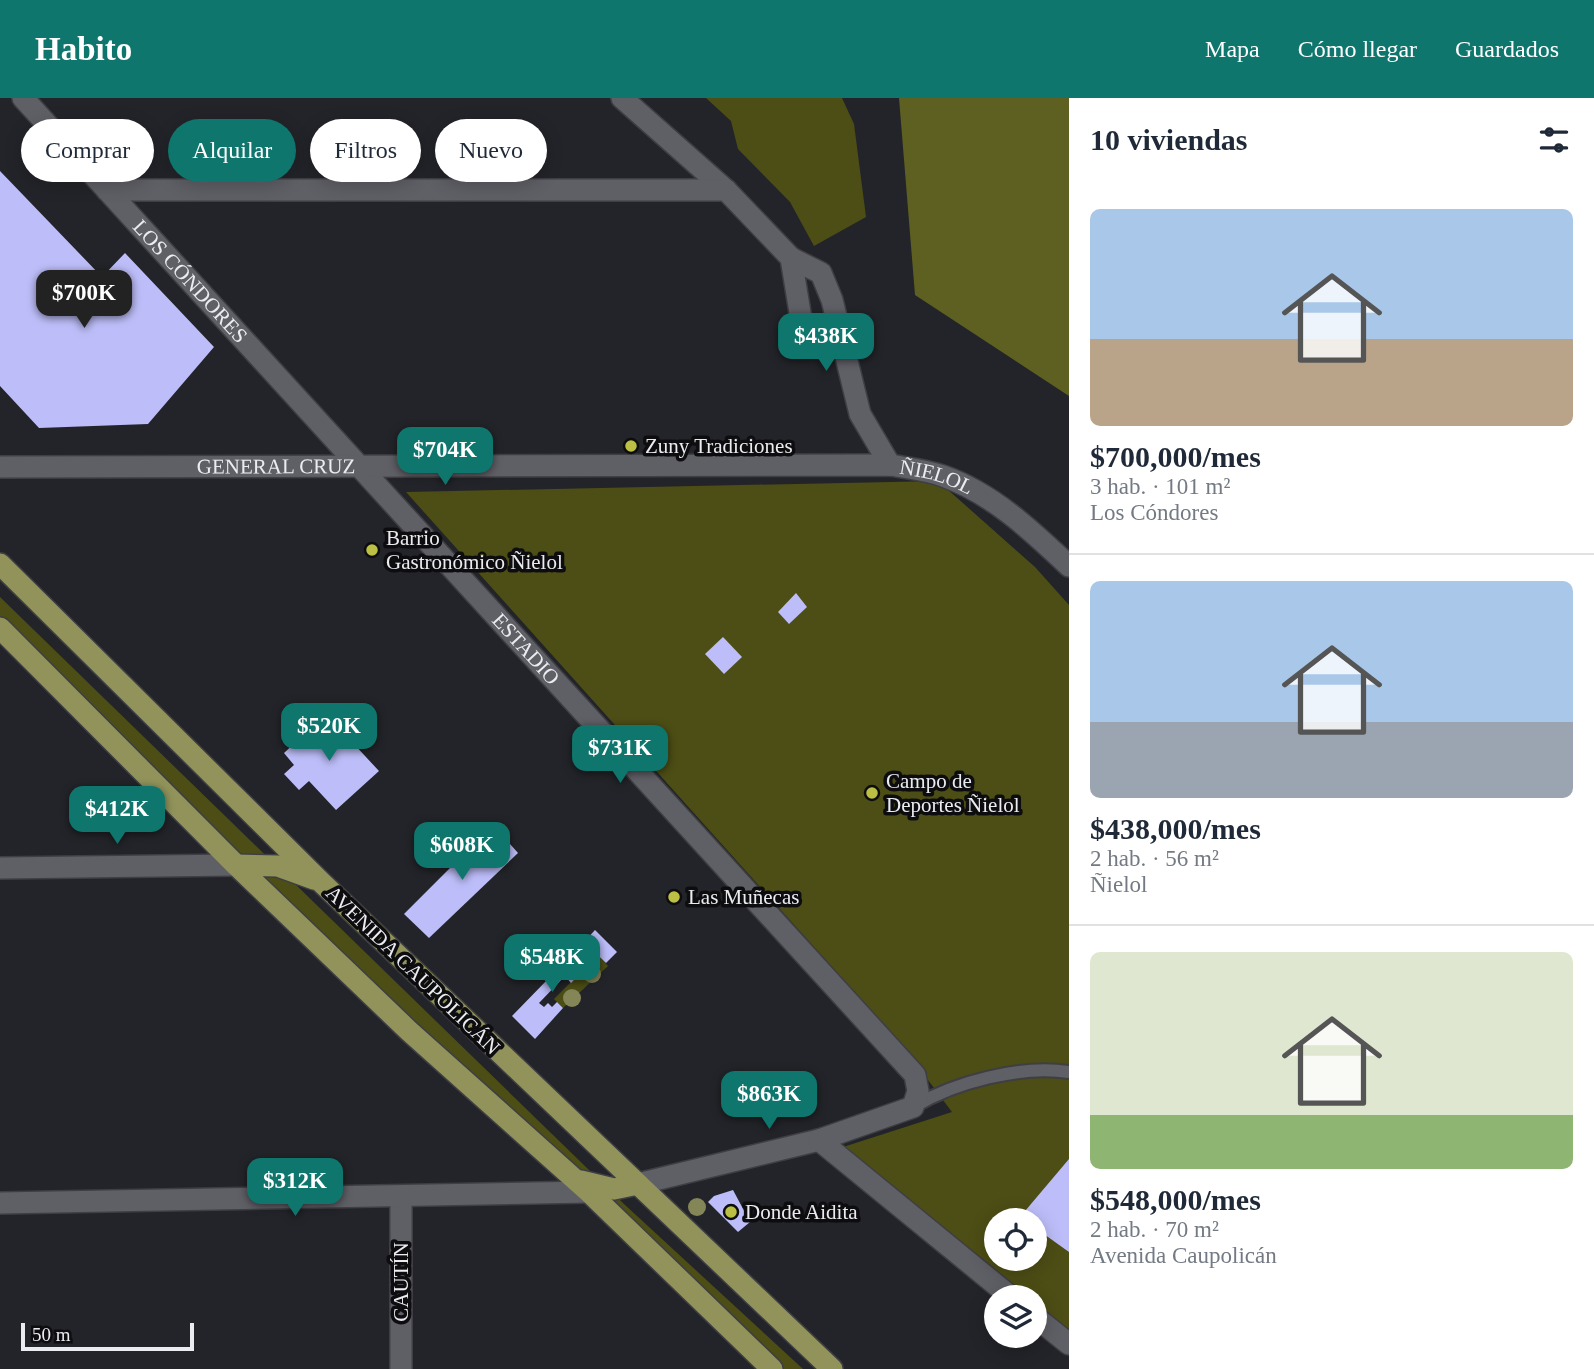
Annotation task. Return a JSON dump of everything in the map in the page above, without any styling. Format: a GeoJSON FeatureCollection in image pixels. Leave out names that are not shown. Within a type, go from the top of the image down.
{"type":"FeatureCollection","features":[{"type":"Feature","properties":{"kind":"main road","name":"AVENIDA CAUPOLICÁN"},"geometry":{"type":"LineString","coordinates":[[0,565],[322,883],[832,1369]]}},
{"type":"Feature","properties":{"kind":"main road","name":"AVENIDA CAUPOLICÁN"},"geometry":{"type":"LineString","coordinates":[[0,628],[236,865],[409,1031],[589,1192],[772,1369]]}},
{"type":"Feature","properties":{"kind":"main road"},"geometry":{"type":"LineString","coordinates":[[236,865],[278,866],[322,883]]}},
{"type":"Feature","properties":{"kind":"main road"},"geometry":{"type":"LineString","coordinates":[[562,1168],[587,1184],[601,1188],[638,1184]]}},
{"type":"Feature","properties":{"kind":"street","name":"LOS CÓNDORES"},"geometry":{"type":"LineString","coordinates":[[23,98],[357,466]]}},
{"type":"Feature","properties":{"kind":"street","name":"ÑIELOL"},"geometry":{"type":"LineString","coordinates":[[622,98],[726,190],[791,258],[821,273],[832,300],[860,414],[890,465],[942,475],[991,500],[1037,536],[1069,566]]}},
{"type":"Feature","properties":{"kind":"street"},"geometry":{"type":"LineString","coordinates":[[107,190],[726,190]]}},
{"type":"Feature","properties":{"kind":"street"},"geometry":{"type":"LineString","coordinates":[[791,258],[805,343]]}},
{"type":"Feature","properties":{"kind":"street","name":"GENERAL CRUZ"},"geometry":{"type":"LineString","coordinates":[[0,467],[890,465]]}},
{"type":"Feature","properties":{"kind":"street","name":"ESTADIO"},"geometry":{"type":"LineString","coordinates":[[357,466],[915,1074],[918,1083],[913,1107]]}},
{"type":"Feature","properties":{"kind":"street"},"geometry":{"type":"LineString","coordinates":[[0,867],[236,865]]}},
{"type":"Feature","properties":{"kind":"street"},"geometry":{"type":"LineString","coordinates":[[638,1184],[820,1140],[913,1107]]}},
{"type":"Feature","properties":{"kind":"street"},"geometry":{"type":"LineString","coordinates":[[820,1140],[996,1285]]}},
{"type":"Feature","properties":{"kind":"street"},"geometry":{"type":"LineString","coordinates":[[0,1203],[589,1192]]}},
{"type":"Feature","properties":{"kind":"street","name":"CAUTÍN"},"geometry":{"type":"LineString","coordinates":[[401,1195],[401,1369]]}},
{"type":"Feature","properties":{"kind":"street"},"geometry":{"type":"LineString","coordinates":[[1047,1326],[1069,1344]]}},
{"type":"Feature","properties":{"kind":"lane"},"geometry":{"type":"LineString","coordinates":[[913,1107],[938,1092],[998,1077],[1069,1072]]}},
{"type":"Feature","properties":{"kind":"shaded area"},"geometry":{"type":"Polygon","coordinates":[[[706,98],[842,98],[854,124],[866,217],[814,246],[790,202],[738,149],[731,121],[706,98]]]}},
{"type":"Feature","properties":{"kind":"shaded area"},"geometry":{"type":"Polygon","coordinates":[[[899,98],[1069,98],[1069,396],[915,295],[899,98]]]}},
{"type":"Feature","properties":{"kind":"shaded area","name":"Campo de Deportes Ñielol"},"geometry":{"type":"Polygon","coordinates":[[[938,481],[1035,567],[1069,605],[1069,1337],[1047,1319],[1047,1285],[1006,1285],[989,1271],[1047,1271],[1047,1208],[984,1208],[984,1267],[840,1148],[952,1112],[925,1076],[927,1073],[406,492],[938,481]]]}},
{"type":"Feature","properties":{"kind":"shaded area"},"geometry":{"type":"Polygon","coordinates":[[[0,597],[624,1204],[803,1369],[783,1369],[244,862],[0,624],[0,597]]]}},
{"type":"Feature","properties":{"kind":"shaded area"},"geometry":{"type":"Polygon","coordinates":[[[598,955],[608,966],[563,1008],[554,999],[598,955]]]}},
{"type":"Feature","properties":{"kind":"building"},"geometry":{"type":"Polygon","coordinates":[[[0,171],[102,277],[125,253],[214,347],[148,424],[39,428],[0,386],[0,171]]]}},
{"type":"Feature","properties":{"kind":"building"},"geometry":{"type":"Polygon","coordinates":[[[796,593],[807,607],[789,624],[778,612],[796,593]]]}},
{"type":"Feature","properties":{"kind":"building"},"geometry":{"type":"Polygon","coordinates":[[[723,637],[742,657],[724,674],[705,654],[723,637]]]}},
{"type":"Feature","properties":{"kind":"building"},"geometry":{"type":"Polygon","coordinates":[[[326,714],[379,771],[336,810],[309,781],[299,790],[284,774],[294,765],[284,753],[326,714]]]}},
{"type":"Feature","properties":{"kind":"building"},"geometry":{"type":"Polygon","coordinates":[[[493,825],[518,853],[429,938],[404,914],[493,825]]]}},
{"type":"Feature","properties":{"kind":"building"},"geometry":{"type":"Polygon","coordinates":[[[595,930],[617,952],[606,963],[584,942],[595,930]]]}},
{"type":"Feature","properties":{"kind":"building"},"geometry":{"type":"Polygon","coordinates":[[[583,943],[596,957],[571,983],[565,976],[539,1003],[544,1007],[548,1003],[552,1007],[557,1002],[563,1008],[535,1039],[512,1016],[583,943]]]}},
{"type":"Feature","properties":{"kind":"building"},"geometry":{"type":"Polygon","coordinates":[[[1069,1159],[1069,1252],[1047,1236],[1047,1208],[1028,1208],[1069,1159]]]}},
{"type":"Feature","properties":{"kind":"building","name":"Donde Aidita"},"geometry":{"type":"Polygon","coordinates":[[[733,1190],[750,1222],[738,1232],[708,1202],[714,1196],[733,1190]]]}},
{"type":"Feature","properties":{"kind":"place","name":"Zuny Tradiciones"},"geometry":{"type":"Point","coordinates":[631,446]}},
{"type":"Feature","properties":{"kind":"place","name":"Barrio Gastronómico Ñielol"},"geometry":{"type":"Point","coordinates":[372,550]}},
{"type":"Feature","properties":{"kind":"place","name":"Campo de Deportes Ñielol"},"geometry":{"type":"Point","coordinates":[872,793]}},
{"type":"Feature","properties":{"kind":"place","name":"Las Muñecas"},"geometry":{"type":"Point","coordinates":[674,897]}},
{"type":"Feature","properties":{"kind":"place","name":"Donde Aidita"},"geometry":{"type":"Point","coordinates":[731,1212]}}]}
